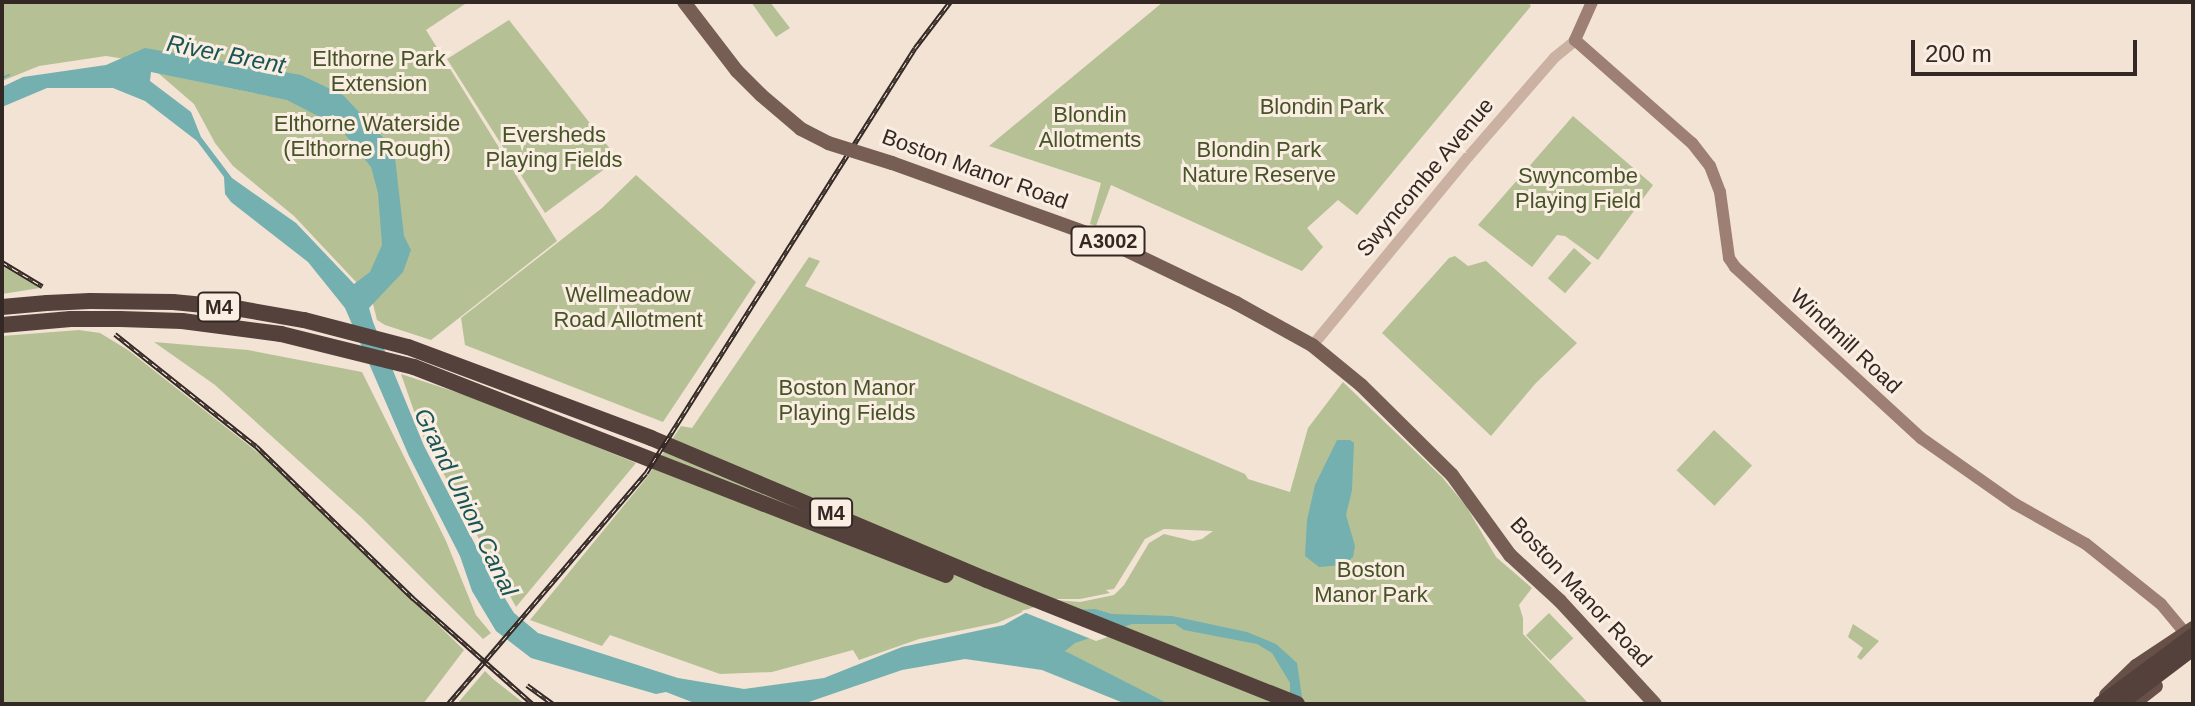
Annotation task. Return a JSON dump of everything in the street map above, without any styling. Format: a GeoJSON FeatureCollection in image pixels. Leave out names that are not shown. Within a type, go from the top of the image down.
{"type":"FeatureCollection","features":[{"type":"Feature","properties":{"kind":"highway","name":"M4"},"geometry":{"type":"LineString","coordinates":[[2,307],[90,301],[173,302],[235,308],[346,329],[408,347],[663,443],[985,585],[1270,704]]}},
{"type":"Feature","properties":{"kind":"highway","name":"M4"},"geometry":{"type":"LineString","coordinates":[[2,325],[71,319],[120,319],[252,329],[347,348],[414,367],[1297,704]]}},
{"type":"Feature","properties":{"kind":"highway"},"geometry":{"type":"LineString","coordinates":[[2099,704],[2192,638]]}},
{"type":"Feature","properties":{"kind":"highway"},"geometry":{"type":"LineString","coordinates":[[2119,704],[2192,638]]}},
{"type":"Feature","properties":{"kind":"highway"},"geometry":{"type":"LineString","coordinates":[[2133,704],[2193,655]]}},
{"type":"Feature","properties":{"kind":"main road","name":"Boston Manor Road"},"geometry":{"type":"LineString","coordinates":[[684,2],[737,71],[801,129],[828,143],[1103,239],[1236,303],[1312,345],[1361,385],[1452,475],[1510,555],[1570,611],[1655,704]]}},
{"type":"Feature","properties":{"kind":"main road"},"geometry":{"type":"LineString","coordinates":[[1575,40],[1592,2]]}},
{"type":"Feature","properties":{"kind":"main road","name":"Windmill Road"},"geometry":{"type":"LineString","coordinates":[[1575,40],[1692,143],[1710,166],[1720,192],[1729,258],[1735,267],[1921,438],[2015,504],[2086,544],[2144,589],[2192,638]]}},
{"type":"Feature","properties":{"kind":"street","name":"Swyncombe Avenue"},"geometry":{"type":"LineString","coordinates":[[1312,345],[1468,156],[1554,57],[1575,40]]}},
{"type":"Feature","properties":{"kind":"green space","name":"Elthorne Waterside (Elthorne Rough)"},"geometry":{"type":"Polygon","coordinates":[[[2,2],[468,2],[426,30],[557,241],[431,340],[385,325],[377,320],[373,304],[359,281],[357,283],[294,216],[233,166],[215,143],[194,104],[158,73],[268,96],[274,82],[106,56],[39,66],[2,81],[2,2]]]}},
{"type":"Feature","properties":{"kind":"green space"},"geometry":{"type":"Polygon","coordinates":[[[751,2],[770,2],[790,28],[776,37],[751,2]]]}},
{"type":"Feature","properties":{"kind":"green space","name":"Blondin Park"},"geometry":{"type":"Polygon","coordinates":[[[1163,2],[1528,2],[1531,6],[1357,215],[1338,200],[1307,228],[1323,247],[1302,271],[1111,185],[1096,226],[1090,224],[1101,183],[989,146],[1163,2]]]}},
{"type":"Feature","properties":{"kind":"green space","name":"Eversheds Playing Fields"},"geometry":{"type":"Polygon","coordinates":[[[509,20],[618,159],[545,213],[447,59],[509,20]]]}},
{"type":"Feature","properties":{"kind":"green space","name":"Swyncombe Playing Field"},"geometry":{"type":"Polygon","coordinates":[[[1573,116],[1653,185],[1598,260],[1565,236],[1557,235],[1532,267],[1478,225],[1573,116]]]}},
{"type":"Feature","properties":{"kind":"green space","name":"Wellmeadow Road Allotment"},"geometry":{"type":"Polygon","coordinates":[[[636,175],[756,282],[663,422],[465,345],[461,318],[602,208],[636,175]]]}},
{"type":"Feature","properties":{"kind":"green space"},"geometry":{"type":"Polygon","coordinates":[[[1574,248],[1591,263],[1565,293],[1548,278],[1574,248]]]}},
{"type":"Feature","properties":{"kind":"green space"},"geometry":{"type":"Polygon","coordinates":[[[1455,256],[1468,266],[1486,261],[1577,343],[1535,384],[1491,436],[1382,333],[1449,258],[1455,256]]]}},
{"type":"Feature","properties":{"kind":"green space"},"geometry":{"type":"Polygon","coordinates":[[[809,257],[820,261],[805,286],[1245,474],[1248,479],[1290,492],[1308,428],[1343,382],[1442,477],[1466,506],[1496,557],[1532,588],[1519,605],[1523,634],[1589,704],[1169,704],[1066,654],[1056,600],[1080,602],[1114,595],[1124,585],[1149,543],[1164,534],[1193,541],[1213,531],[1164,529],[1145,539],[1114,589],[1106,590],[1110,593],[1080,599],[1053,599],[997,623],[919,639],[859,660],[853,650],[772,672],[720,674],[610,635],[602,646],[530,620],[648,476],[681,426],[692,428],[809,257]]]}},
{"type":"Feature","properties":{"kind":"green space"},"geometry":{"type":"Polygon","coordinates":[[[2,266],[40,288],[2,294],[2,266]]]}},
{"type":"Feature","properties":{"kind":"green space"},"geometry":{"type":"Polygon","coordinates":[[[79,330],[100,333],[128,350],[270,462],[464,650],[423,704],[2,704],[2,336],[79,330]]]}},
{"type":"Feature","properties":{"kind":"green space"},"geometry":{"type":"Polygon","coordinates":[[[154,342],[248,350],[362,372],[446,541],[476,615],[491,633],[483,639],[362,518],[215,385],[154,342]]]}},
{"type":"Feature","properties":{"kind":"green space"},"geometry":{"type":"Polygon","coordinates":[[[401,374],[486,402],[636,463],[516,607],[422,434],[401,374]]]}},
{"type":"Feature","properties":{"kind":"green space"},"geometry":{"type":"Polygon","coordinates":[[[1714,430],[1752,465],[1715,506],[1676,470],[1714,430]]]}},
{"type":"Feature","properties":{"kind":"green space"},"geometry":{"type":"Polygon","coordinates":[[[1549,613],[1573,638],[1550,660],[1526,635],[1549,613]]]}},
{"type":"Feature","properties":{"kind":"green space"},"geometry":{"type":"Polygon","coordinates":[[[1853,624],[1879,641],[1861,660],[1857,657],[1863,648],[1848,637],[1853,624]]]}},
{"type":"Feature","properties":{"kind":"green space"},"geometry":{"type":"Polygon","coordinates":[[[485,671],[493,679],[525,704],[457,704],[485,671]]]}},
{"type":"Feature","properties":{"kind":"water"},"geometry":{"type":"Polygon","coordinates":[[[145,48],[301,75],[343,95],[394,149],[404,236],[411,250],[403,272],[369,308],[373,322],[424,446],[494,581],[514,613],[538,633],[678,678],[744,689],[824,678],[902,647],[1004,625],[1027,612],[1095,609],[1112,614],[1172,616],[1247,632],[1276,644],[1297,663],[1303,704],[1290,704],[1290,683],[1272,653],[1257,644],[1184,630],[1175,624],[1132,624],[1075,643],[1065,651],[1169,704],[1126,704],[1042,670],[965,659],[902,670],[803,704],[697,704],[666,692],[656,694],[531,658],[496,631],[472,591],[460,556],[409,456],[345,308],[308,262],[231,202],[225,194],[224,177],[197,141],[145,101],[113,88],[47,88],[2,107],[2,87],[23,77],[106,65],[145,48]],[[151,72],[150,81],[191,112],[201,137],[232,178],[296,223],[354,284],[370,272],[382,245],[378,193],[371,167],[339,127],[287,100],[151,72]]]}},
{"type":"Feature","properties":{"kind":"water"},"geometry":{"type":"Polygon","coordinates":[[[1337,440],[1354,443],[1352,490],[1346,515],[1355,546],[1353,557],[1344,565],[1319,567],[1305,556],[1307,520],[1315,485],[1337,440]]]}},
{"type":"Feature","properties":{"kind":"pier"},"geometry":{"type":"Polygon","coordinates":[[[1044,605],[1125,631],[1096,641],[1021,611],[1044,605]]]}},
{"type":"Feature","properties":{"kind":"waterway"},"geometry":{"type":"LineString","coordinates":[[2,78],[9,75]]}},
{"type":"Feature","properties":{"kind":"railway"},"geometry":{"type":"LineString","coordinates":[[448,704],[646,473],[915,48],[950,2]]}},
{"type":"Feature","properties":{"kind":"railway"},"geometry":{"type":"LineString","coordinates":[[2,262],[42,286]]}},
{"type":"Feature","properties":{"kind":"railway"},"geometry":{"type":"LineString","coordinates":[[115,334],[256,446],[413,598],[533,704]]}},
{"type":"Feature","properties":{"kind":"railway"},"geometry":{"type":"LineString","coordinates":[[527,685],[553,704]]}},
{"type":"Feature","properties":{"kind":"water label","name":"River Brent"},"geometry":{"type":"Point","coordinates":[226,54]}},
{"type":"Feature","properties":{"kind":"water label","name":"Grand Union Canal"},"geometry":{"type":"Point","coordinates":[466,502]}},
{"type":"Feature","properties":{"kind":"park label","name":"Elthorne Park Extension"},"geometry":{"type":"Point","coordinates":[379,70]}},
{"type":"Feature","properties":{"kind":"park label","name":"Blondin Allotments"},"geometry":{"type":"Point","coordinates":[1090,126]}},
{"type":"Feature","properties":{"kind":"park label","name":"Blondin Park Nature Reserve"},"geometry":{"type":"Point","coordinates":[1259,162]}},
{"type":"Feature","properties":{"kind":"park label","name":"Boston Manor Playing Fields"},"geometry":{"type":"Point","coordinates":[847,400]}},
{"type":"Feature","properties":{"kind":"park label","name":"Boston Manor Park"},"geometry":{"type":"Point","coordinates":[1371,582]}}]}
